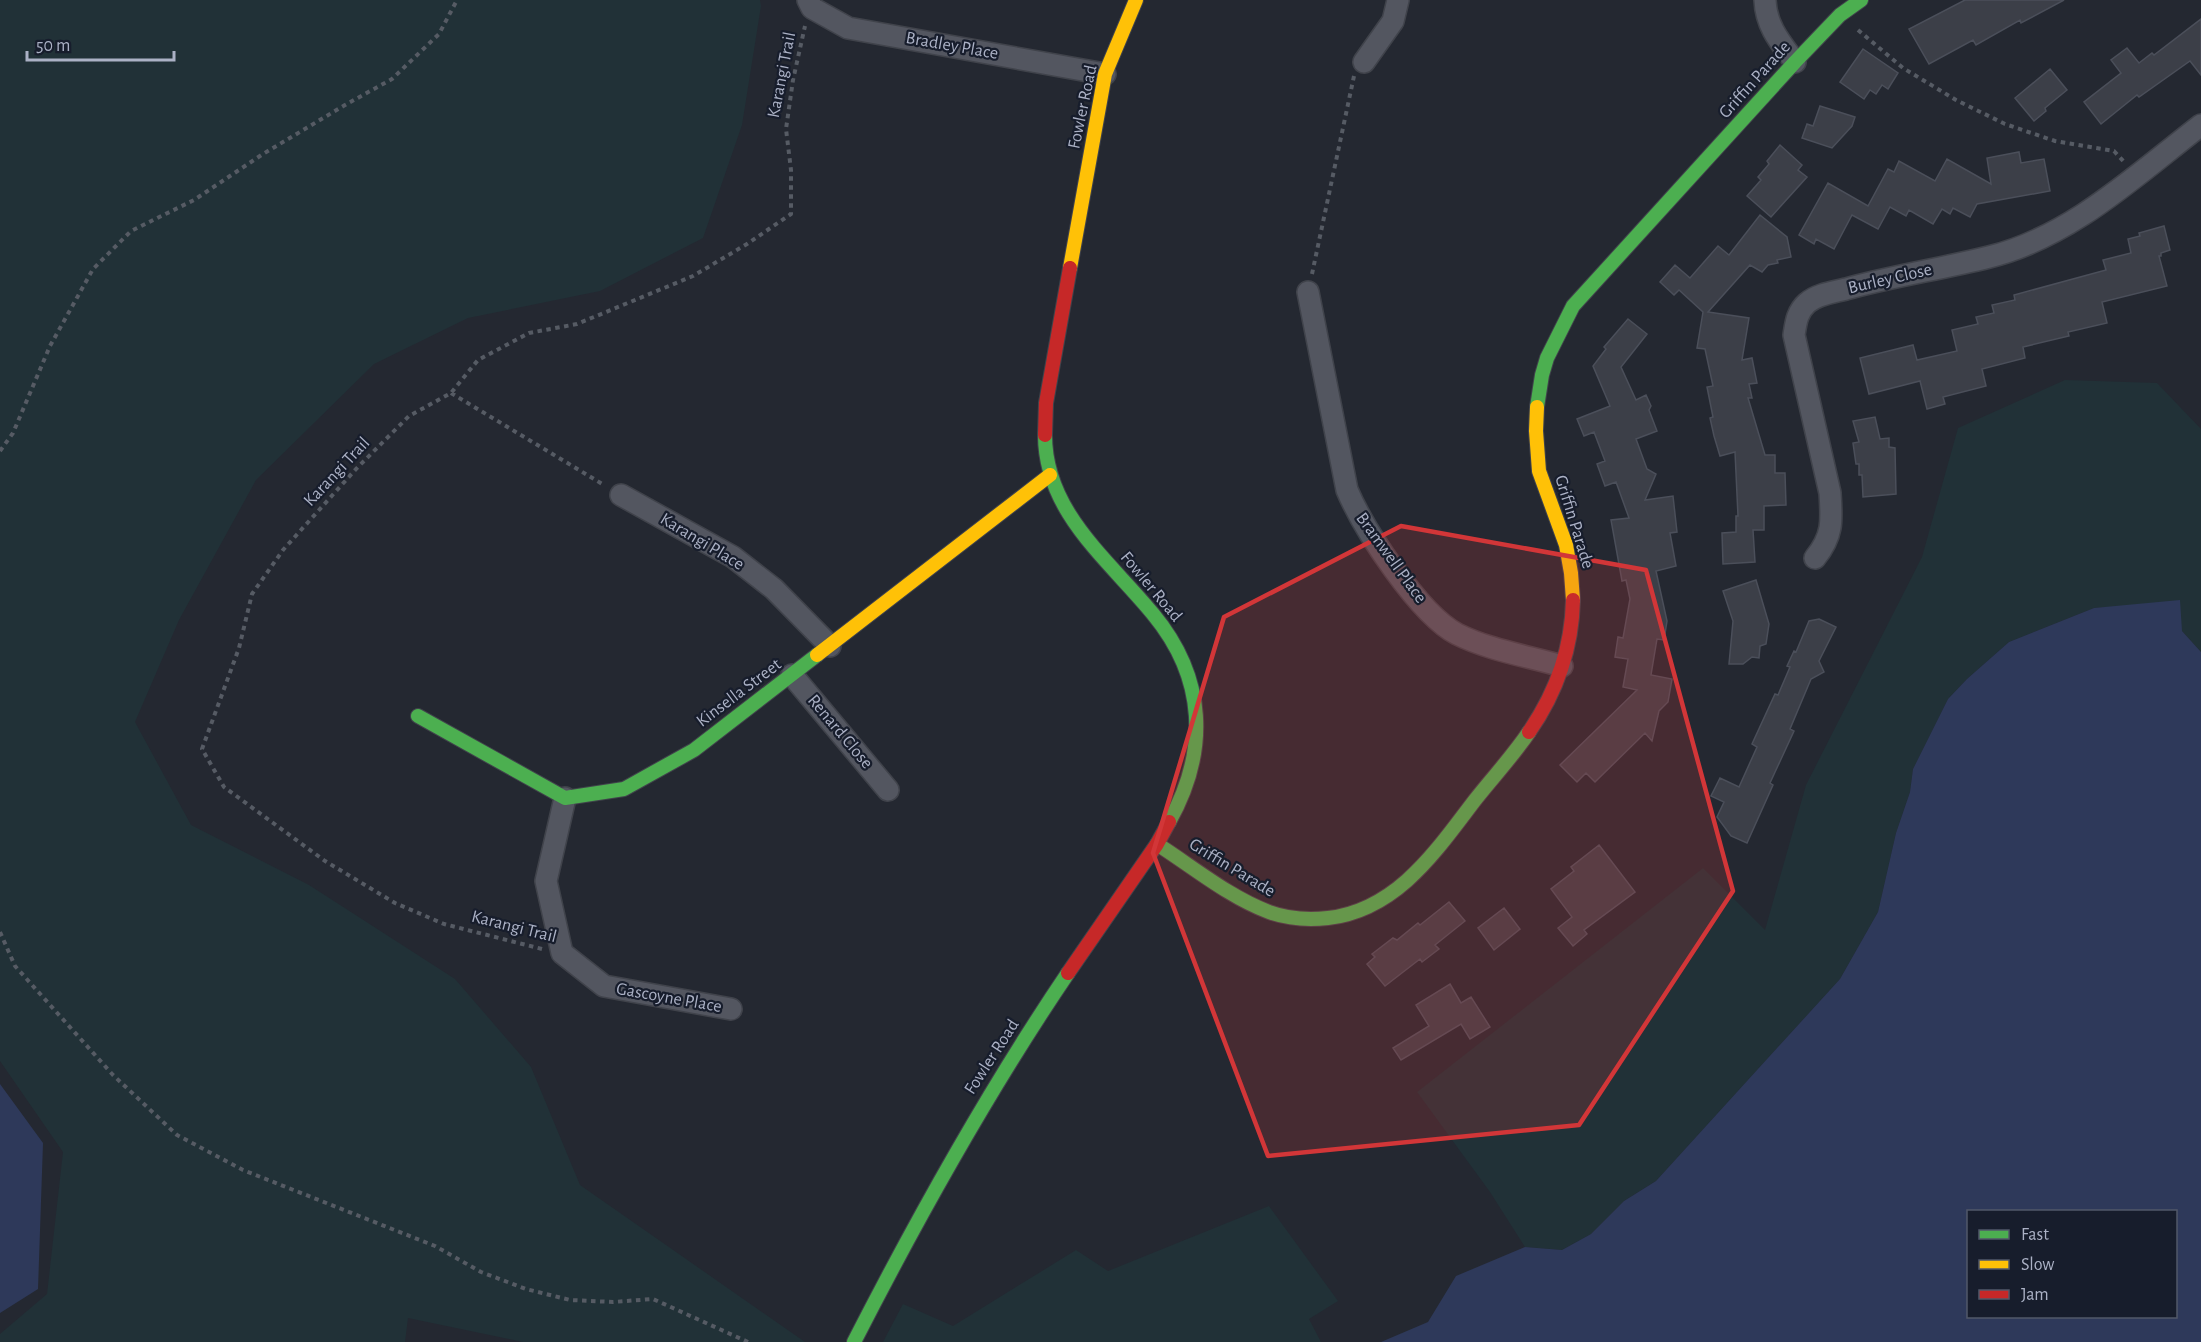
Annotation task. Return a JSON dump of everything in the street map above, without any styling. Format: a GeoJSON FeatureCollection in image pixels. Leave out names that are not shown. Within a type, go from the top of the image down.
{"type":"FeatureCollection","features":[{"type":"Feature","properties":{"kind":"street","name":"Fowler Road"},"geometry":{"type":"LineString","coordinates":[[854,1342],[908,1236],[966,1132],[1011,1060],[1157,844],[1175,814],[1196,760],[1198,726],[1194,689],[1171,638],[1134,592],[1087,540],[1065,508],[1050,475],[1045,434],[1046,403],[1105,74],[1136,0]]}},
{"type":"Feature","properties":{"kind":"street"},"geometry":{"type":"LineString","coordinates":[[1364,62],[1393,21],[1398,0]]}},
{"type":"Feature","properties":{"kind":"street"},"geometry":{"type":"LineString","coordinates":[[1765,0],[1769,25],[1795,62]]}},
{"type":"Feature","properties":{"kind":"street","name":"Griffin Parade"},"geometry":{"type":"LineString","coordinates":[[1157,844],[1266,912],[1285,917],[1310,918],[1343,916],[1380,902],[1399,888],[1446,836],[1534,723],[1549,700],[1562,666],[1571,630],[1572,571],[1557,516],[1540,472],[1536,436],[1539,384],[1550,346],[1573,306],[1795,62],[1840,15],[1861,0]]}},
{"type":"Feature","properties":{"kind":"street","name":"Bradley Place"},"geometry":{"type":"LineString","coordinates":[[810,4],[848,28],[1105,74]]}},
{"type":"Feature","properties":{"kind":"street","name":"Burley Close"},"geometry":{"type":"LineString","coordinates":[[1815,558],[1829,536],[1832,514],[1830,493],[1794,335],[1796,319],[1801,309],[1810,300],[1824,295],[1878,280],[1991,257],[2046,236],[2076,218],[2136,175],[2201,124]]}},
{"type":"Feature","properties":{"kind":"street","name":"Bramwell Place"},"geometry":{"type":"LineString","coordinates":[[1308,292],[1347,490],[1376,543],[1398,573],[1442,624],[1486,646],[1562,666]]}},
{"type":"Feature","properties":{"kind":"street","name":"Kinsella Street"},"geometry":{"type":"LineString","coordinates":[[565,798],[624,789],[694,750],[1050,475]]}},
{"type":"Feature","properties":{"kind":"street","name":"Karangi Place"},"geometry":{"type":"LineString","coordinates":[[621,495],[733,557],[774,590],[830,646]]}},
{"type":"Feature","properties":{"kind":"street","name":"Renard Close"},"geometry":{"type":"LineString","coordinates":[[792,675],[888,789]]}},
{"type":"Feature","properties":{"kind":"street"},"geometry":{"type":"LineString","coordinates":[[418,716],[565,798],[546,882],[562,953]]}},
{"type":"Feature","properties":{"kind":"street","name":"Gascoyne Place"},"geometry":{"type":"LineString","coordinates":[[562,953],[604,986],[731,1009]]}},
{"type":"Feature","properties":{"kind":"path"},"geometry":{"type":"LineString","coordinates":[[0,451],[13,433],[50,346],[93,269],[131,231],[194,200],[263,154],[392,80],[439,33],[457,0]]}},
{"type":"Feature","properties":{"kind":"path","name":"Karangi Trail"},"geometry":{"type":"LineString","coordinates":[[562,953],[523,946],[492,935],[444,924],[395,903],[325,861],[224,787],[202,749],[238,648],[252,594],[282,550],[356,468],[409,416],[451,393],[478,360],[508,344],[529,333],[577,324],[693,276],[747,244],[791,214],[791,170],[786,129],[810,4]]}},
{"type":"Feature","properties":{"kind":"path"},"geometry":{"type":"LineString","coordinates":[[1872,42],[1904,68],[1956,100],[2005,124],[2055,141],[2114,151],[2136,175]]}},
{"type":"Feature","properties":{"kind":"path"},"geometry":{"type":"LineString","coordinates":[[1308,292],[1352,79],[1364,62]]}},
{"type":"Feature","properties":{"kind":"path"},"geometry":{"type":"LineString","coordinates":[[451,393],[621,495]]}},
{"type":"Feature","properties":{"kind":"path"},"geometry":{"type":"LineString","coordinates":[[0,932],[15,966],[113,1075],[177,1135],[243,1170],[435,1246],[481,1272],[526,1289],[570,1300],[613,1302],[652,1299],[748,1342]]}},
{"type":"Feature","properties":{"kind":"highlighted area"},"geometry":{"type":"Polygon","coordinates":[[[1401,526],[1646,570],[1733,891],[1579,1125],[1268,1156],[1153,853],[1224,617],[1401,526]]]}},
{"type":"Feature","properties":{"kind":"shaded area"},"geometry":{"type":"Polygon","coordinates":[[[0,0],[760,0],[761,6],[742,125],[703,238],[600,291],[468,318],[374,364],[256,480],[179,620],[135,722],[191,825],[309,885],[455,979],[531,1067],[580,1185],[805,1342],[523,1342],[408,1318],[405,1342],[0,1342],[0,1334],[47,1294],[63,1152],[0,1061],[0,0]]]}},
{"type":"Feature","properties":{"kind":"shaded area"},"geometry":{"type":"Polygon","coordinates":[[[2065,380],[2157,383],[2201,429],[2201,652],[2182,631],[2107,607],[2094,608],[2009,642],[1948,699],[1913,769],[1910,792],[1896,833],[1878,912],[1840,979],[1656,1181],[1624,1201],[1591,1234],[1562,1250],[1525,1247],[1490,1192],[1417,1092],[1703,868],[1765,930],[1806,785],[1922,557],[1958,428],[2065,380]]]}},
{"type":"Feature","properties":{"kind":"shaded area"},"geometry":{"type":"Polygon","coordinates":[[[1269,1206],[1338,1301],[1309,1319],[1321,1342],[883,1342],[903,1304],[953,1326],[1076,1250],[1108,1271],[1269,1206]]]}},
{"type":"Feature","properties":{"kind":"water"},"geometry":{"type":"Polygon","coordinates":[[[2180,600],[2182,631],[2201,652],[2201,1342],[1381,1342],[1428,1322],[1456,1276],[1525,1247],[1562,1250],[1591,1234],[1624,1201],[1656,1181],[1840,979],[1878,912],[1896,833],[1910,792],[1913,769],[1948,699],[2009,642],[2094,608],[2180,600]]]}},
{"type":"Feature","properties":{"kind":"water"},"geometry":{"type":"Polygon","coordinates":[[[0,1084],[43,1143],[38,1289],[0,1313],[0,1084]]]}},
{"type":"Feature","properties":{"kind":"building"},"geometry":{"type":"Polygon","coordinates":[[[1965,0],[2064,0],[2021,23],[2020,20],[1976,45],[1973,40],[1929,64],[1909,29],[1965,0]]]}},
{"type":"Feature","properties":{"kind":"building"},"geometry":{"type":"Polygon","coordinates":[[[2201,19],[2201,75],[2190,61],[2139,97],[2137,95],[2101,124],[2084,102],[2121,73],[2111,60],[2127,48],[2139,63],[2152,53],[2154,55],[2201,19]]]}},
{"type":"Feature","properties":{"kind":"building"},"geometry":{"type":"Polygon","coordinates":[[[1863,49],[1898,73],[1888,89],[1882,85],[1876,94],[1870,90],[1864,99],[1840,82],[1863,49]]]}},
{"type":"Feature","properties":{"kind":"building"},"geometry":{"type":"Polygon","coordinates":[[[2050,69],[2067,90],[2045,108],[2046,111],[2034,121],[2015,98],[2050,69]]]}},
{"type":"Feature","properties":{"kind":"building"},"geometry":{"type":"Polygon","coordinates":[[[1820,106],[1855,117],[1852,126],[1832,148],[1802,138],[1807,124],[1813,126],[1820,106]]]}},
{"type":"Feature","properties":{"kind":"building"},"geometry":{"type":"Polygon","coordinates":[[[1780,145],[1802,165],[1798,170],[1807,177],[1771,217],[1747,196],[1761,180],[1758,177],[1780,145]]]}},
{"type":"Feature","properties":{"kind":"building"},"geometry":{"type":"Polygon","coordinates":[[[2019,152],[2021,163],[2044,159],[2050,191],[1977,204],[1970,217],[1953,208],[1950,214],[1942,209],[1933,224],[1909,210],[1906,216],[1890,207],[1878,229],[1852,215],[1834,249],[1816,239],[1814,244],[1799,235],[1828,183],[1868,206],[1888,169],[1894,172],[1899,161],[1935,181],[1947,159],[1991,184],[1987,158],[2019,152]]]}},
{"type":"Feature","properties":{"kind":"building"},"geometry":{"type":"Polygon","coordinates":[[[1760,215],[1787,237],[1791,257],[1777,260],[1778,263],[1768,265],[1762,272],[1750,265],[1708,312],[1749,318],[1742,360],[1752,358],[1757,383],[1749,384],[1752,398],[1748,398],[1765,455],[1775,455],[1775,473],[1785,473],[1786,505],[1764,506],[1764,530],[1753,530],[1755,562],[1723,564],[1722,533],[1736,532],[1736,516],[1738,516],[1735,452],[1720,456],[1714,436],[1707,387],[1713,386],[1705,349],[1697,348],[1703,312],[1679,290],[1674,295],[1660,282],[1675,265],[1690,278],[1718,246],[1729,255],[1760,215]]]}},
{"type":"Feature","properties":{"kind":"building"},"geometry":{"type":"Polygon","coordinates":[[[2164,226],[2170,250],[2159,256],[2167,286],[2102,302],[2107,323],[2068,332],[2069,336],[2023,347],[2025,358],[1982,369],[1986,386],[1943,397],[1945,404],[1927,409],[1920,381],[1869,394],[1860,358],[1913,345],[1917,360],[1957,351],[1952,330],[1978,324],[1976,317],[1994,313],[1992,305],[2015,300],[2014,295],[2106,270],[2103,260],[2131,253],[2128,239],[2140,236],[2139,233],[2164,226]]]}},
{"type":"Feature","properties":{"kind":"building"},"geometry":{"type":"Polygon","coordinates":[[[1628,319],[1647,334],[1621,367],[1636,400],[1646,395],[1657,431],[1636,439],[1647,469],[1656,474],[1645,500],[1673,496],[1677,532],[1670,533],[1676,566],[1656,571],[1667,621],[1664,640],[1657,639],[1651,675],[1672,679],[1668,702],[1659,711],[1652,741],[1645,733],[1595,782],[1586,773],[1577,782],[1560,765],[1637,690],[1623,687],[1628,659],[1615,657],[1618,637],[1623,638],[1630,599],[1626,580],[1622,581],[1611,520],[1629,518],[1616,482],[1605,486],[1597,464],[1605,461],[1594,432],[1584,436],[1577,419],[1610,406],[1593,366],[1606,349],[1604,347],[1628,319]]]}},
{"type":"Feature","properties":{"kind":"building"},"geometry":{"type":"Polygon","coordinates":[[[1875,417],[1880,439],[1889,438],[1889,447],[1895,448],[1896,494],[1863,497],[1862,475],[1859,475],[1859,464],[1856,464],[1853,443],[1859,442],[1853,421],[1875,417]]]}},
{"type":"Feature","properties":{"kind":"building"},"geometry":{"type":"Polygon","coordinates":[[[1756,580],[1769,624],[1766,644],[1760,646],[1759,658],[1752,657],[1743,664],[1729,664],[1733,621],[1723,591],[1756,580]]]}},
{"type":"Feature","properties":{"kind":"building"},"geometry":{"type":"Polygon","coordinates":[[[1819,619],[1836,627],[1819,661],[1824,672],[1811,679],[1790,729],[1794,731],[1770,783],[1773,785],[1747,843],[1731,836],[1717,817],[1724,802],[1711,796],[1720,778],[1739,787],[1757,747],[1752,744],[1775,694],[1778,695],[1794,651],[1796,652],[1809,621],[1819,619]]]}},
{"type":"Feature","properties":{"kind":"building"},"geometry":{"type":"Polygon","coordinates":[[[1599,845],[1635,892],[1584,930],[1587,934],[1573,946],[1558,928],[1572,917],[1551,889],[1574,871],[1571,867],[1599,845]]]}},
{"type":"Feature","properties":{"kind":"building"},"geometry":{"type":"Polygon","coordinates":[[[1449,902],[1465,921],[1435,945],[1439,949],[1422,962],[1420,959],[1385,986],[1367,964],[1375,957],[1372,954],[1393,938],[1397,940],[1418,923],[1420,925],[1449,902]]]}},
{"type":"Feature","properties":{"kind":"building"},"geometry":{"type":"Polygon","coordinates":[[[1504,908],[1520,929],[1494,950],[1478,928],[1504,908]]]}},
{"type":"Feature","properties":{"kind":"building"},"geometry":{"type":"Polygon","coordinates":[[[1450,984],[1461,1003],[1471,997],[1490,1027],[1470,1039],[1461,1024],[1401,1060],[1393,1048],[1429,1026],[1416,1005],[1450,984]]]}},
{"type":"Feature","properties":{"kind":"traffic: fast"},"geometry":{"type":"LineString","coordinates":[[1537,407],[1547,358],[1573,306],[1795,62],[1840,15],[1861,0]]}},
{"type":"Feature","properties":{"kind":"traffic: fast"},"geometry":{"type":"LineString","coordinates":[[1045,435],[1048,463],[1067,511],[1082,533],[1171,638],[1192,689],[1196,715],[1191,769],[1169,822]]}},
{"type":"Feature","properties":{"kind":"traffic: fast"},"geometry":{"type":"LineString","coordinates":[[418,716],[565,798],[624,789],[694,750],[817,655]]}},
{"type":"Feature","properties":{"kind":"traffic: fast"},"geometry":{"type":"LineString","coordinates":[[1157,844],[1225,890],[1269,912],[1306,919],[1353,913],[1395,891],[1430,858],[1529,732]]}},
{"type":"Feature","properties":{"kind":"traffic: fast"},"geometry":{"type":"LineString","coordinates":[[854,1342],[955,1154],[1068,973]]}},
{"type":"Feature","properties":{"kind":"traffic: slow"},"geometry":{"type":"LineString","coordinates":[[1070,268],[1105,74],[1136,0]]}},
{"type":"Feature","properties":{"kind":"traffic: slow"},"geometry":{"type":"LineString","coordinates":[[1537,407],[1539,471],[1566,545],[1573,600]]}},
{"type":"Feature","properties":{"kind":"traffic: slow"},"geometry":{"type":"LineString","coordinates":[[817,655],[1050,475]]}},
{"type":"Feature","properties":{"kind":"traffic: jam"},"geometry":{"type":"LineString","coordinates":[[1045,435],[1046,403],[1070,268]]}},
{"type":"Feature","properties":{"kind":"traffic: jam"},"geometry":{"type":"LineString","coordinates":[[1529,732],[1547,702],[1561,669],[1570,635],[1573,600]]}},
{"type":"Feature","properties":{"kind":"traffic: jam"},"geometry":{"type":"LineString","coordinates":[[1068,973],[1157,844],[1169,822]]}}]}
